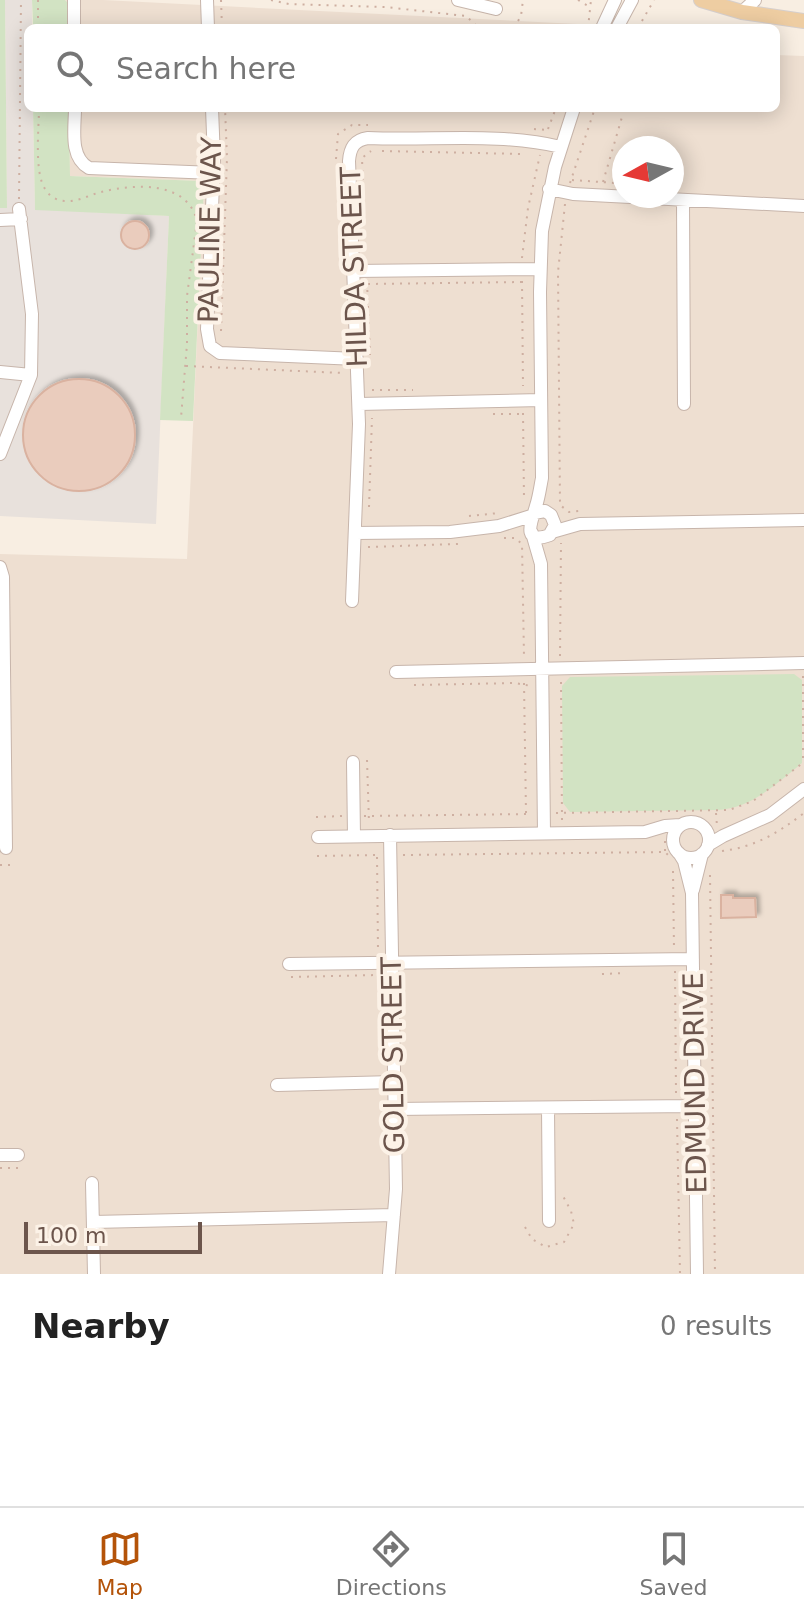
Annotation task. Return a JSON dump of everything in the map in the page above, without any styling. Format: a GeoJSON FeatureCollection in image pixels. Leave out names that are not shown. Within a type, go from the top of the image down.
{"type":"FeatureCollection","features":[{"type":"Feature","properties":{"kind":"main road"},"geometry":{"type":"LineString","coordinates":[[701,0],[742,12],[802,19]]}},
{"type":"Feature","properties":{"kind":"street"},"geometry":{"type":"LineString","coordinates":[[74,0],[74,24]]}},
{"type":"Feature","properties":{"kind":"street"},"geometry":{"type":"LineString","coordinates":[[207,0],[208,24]]}},
{"type":"Feature","properties":{"kind":"street"},"geometry":{"type":"LineString","coordinates":[[458,0],[496,9]]}},
{"type":"Feature","properties":{"kind":"street"},"geometry":{"type":"LineString","coordinates":[[604,24],[615,0]]}},
{"type":"Feature","properties":{"kind":"street"},"geometry":{"type":"LineString","coordinates":[[619,24],[632,0]]}},
{"type":"Feature","properties":{"kind":"street"},"geometry":{"type":"LineString","coordinates":[[742,12],[755,0]]}},
{"type":"Feature","properties":{"kind":"street"},"geometry":{"type":"LineString","coordinates":[[75,112],[75,151],[78,159],[89,168],[214,173]]}},
{"type":"Feature","properties":{"kind":"street","name":"PAULINE WAY"},"geometry":{"type":"LineString","coordinates":[[212,112],[214,173],[207,329],[210,346],[220,353],[357,360]]}},
{"type":"Feature","properties":{"kind":"street"},"geometry":{"type":"LineString","coordinates":[[541,564],[555,525],[542,478],[542,231],[549,189],[574,112]]}},
{"type":"Feature","properties":{"kind":"street","name":"HILDA STREET"},"geometry":{"type":"LineString","coordinates":[[352,601],[361,533],[365,403],[357,360],[362,276],[350,152],[355,142],[368,138],[486,139],[561,147]]}},
{"type":"Feature","properties":{"kind":"street"},"geometry":{"type":"LineString","coordinates":[[549,189],[569,187],[612,192]]}},
{"type":"Feature","properties":{"kind":"street"},"geometry":{"type":"LineString","coordinates":[[684,200],[804,206]]}},
{"type":"Feature","properties":{"kind":"street"},"geometry":{"type":"LineString","coordinates":[[683,208],[684,404]]}},
{"type":"Feature","properties":{"kind":"street"},"geometry":{"type":"LineString","coordinates":[[0,220],[20,214],[32,314],[31,375],[0,454]]}},
{"type":"Feature","properties":{"kind":"street"},"geometry":{"type":"LineString","coordinates":[[362,276],[522,276],[540,269]]}},
{"type":"Feature","properties":{"kind":"street"},"geometry":{"type":"LineString","coordinates":[[0,372],[31,375]]}},
{"type":"Feature","properties":{"kind":"street"},"geometry":{"type":"LineString","coordinates":[[365,403],[541,400]]}},
{"type":"Feature","properties":{"kind":"street"},"geometry":{"type":"LineString","coordinates":[[542,478],[529,523],[541,564],[544,833]]}},
{"type":"Feature","properties":{"kind":"street"},"geometry":{"type":"LineString","coordinates":[[499,532],[530,511],[582,518],[804,520]]}},
{"type":"Feature","properties":{"kind":"street"},"geometry":{"type":"LineString","coordinates":[[361,533],[531,532],[543,537],[582,518]]}},
{"type":"Feature","properties":{"kind":"street"},"geometry":{"type":"LineString","coordinates":[[0,567],[3,577],[7,848]]}},
{"type":"Feature","properties":{"kind":"street"},"geometry":{"type":"LineString","coordinates":[[396,672],[804,663]]}},
{"type":"Feature","properties":{"kind":"street"},"geometry":{"type":"LineString","coordinates":[[354,836],[360,761]]}},
{"type":"Feature","properties":{"kind":"street"},"geometry":{"type":"LineString","coordinates":[[645,832],[665,840],[688,857],[710,850],[738,828],[770,815],[804,789]]}},
{"type":"Feature","properties":{"kind":"street"},"geometry":{"type":"LineString","coordinates":[[318,837],[645,832],[695,822],[704,827],[738,828]]}},
{"type":"Feature","properties":{"kind":"street"},"geometry":{"type":"LineString","coordinates":[[680,825],[673,839],[684,861],[692,893]]}},
{"type":"Feature","properties":{"kind":"street"},"geometry":{"type":"LineString","coordinates":[[692,893],[710,850],[709,835],[704,827]]}},
{"type":"Feature","properties":{"kind":"street","name":"GOLD STREET"},"geometry":{"type":"LineString","coordinates":[[389,1274],[394,1215],[394,1082],[385,963],[390,835]]}},
{"type":"Feature","properties":{"kind":"street","name":"EDMUND DRIVE"},"geometry":{"type":"LineString","coordinates":[[692,893],[697,1274]]}},
{"type":"Feature","properties":{"kind":"street"},"geometry":{"type":"LineString","coordinates":[[290,971],[385,963],[693,959]]}},
{"type":"Feature","properties":{"kind":"street"},"geometry":{"type":"LineString","coordinates":[[277,1085],[394,1082]]}},
{"type":"Feature","properties":{"kind":"street"},"geometry":{"type":"LineString","coordinates":[[394,1109],[694,1106]]}},
{"type":"Feature","properties":{"kind":"street"},"geometry":{"type":"LineString","coordinates":[[548,1108],[549,1221]]}},
{"type":"Feature","properties":{"kind":"street"},"geometry":{"type":"LineString","coordinates":[[0,1155],[18,1155]]}},
{"type":"Feature","properties":{"kind":"street"},"geometry":{"type":"LineString","coordinates":[[92,1183],[94,1274]]}},
{"type":"Feature","properties":{"kind":"street"},"geometry":{"type":"LineString","coordinates":[[93,1222],[394,1215]]}},
{"type":"Feature","properties":{"kind":"path"},"geometry":{"type":"LineString","coordinates":[[20,214],[21,0]]}},
{"type":"Feature","properties":{"kind":"path"},"geometry":{"type":"LineString","coordinates":[[38,0],[38,24]]}},
{"type":"Feature","properties":{"kind":"path"},"geometry":{"type":"LineString","coordinates":[[221,0],[222,24]]}},
{"type":"Feature","properties":{"kind":"path"},"geometry":{"type":"LineString","coordinates":[[271,0],[289,4],[385,7],[466,16],[475,24]]}},
{"type":"Feature","properties":{"kind":"path"},"geometry":{"type":"LineString","coordinates":[[516,24],[523,0]]}},
{"type":"Feature","properties":{"kind":"path"},"geometry":{"type":"LineString","coordinates":[[578,0],[591,7]]}},
{"type":"Feature","properties":{"kind":"path"},"geometry":{"type":"LineString","coordinates":[[589,24],[591,0]]}},
{"type":"Feature","properties":{"kind":"path"},"geometry":{"type":"LineString","coordinates":[[640,24],[654,0]]}},
{"type":"Feature","properties":{"kind":"path"},"geometry":{"type":"LineString","coordinates":[[39,112],[41,180],[51,196],[68,202],[119,188],[159,188],[180,196],[194,209],[197,221],[187,296],[181,418]]}},
{"type":"Feature","properties":{"kind":"path"},"geometry":{"type":"LineString","coordinates":[[221,336],[227,158],[225,112]]}},
{"type":"Feature","properties":{"kind":"path"},"geometry":{"type":"LineString","coordinates":[[534,129],[547,130],[554,112]]}},
{"type":"Feature","properties":{"kind":"path"},"geometry":{"type":"LineString","coordinates":[[582,518],[560,505],[558,272],[562,222],[569,187],[594,112]]}},
{"type":"Feature","properties":{"kind":"path"},"geometry":{"type":"LineString","coordinates":[[603,182],[622,117]]}},
{"type":"Feature","properties":{"kind":"path"},"geometry":{"type":"LineString","coordinates":[[336,157],[337,137],[347,128],[381,126]]}},
{"type":"Feature","properties":{"kind":"path"},"geometry":{"type":"LineString","coordinates":[[530,511],[523,401],[522,276],[528,208],[544,143]]}},
{"type":"Feature","properties":{"kind":"path"},"geometry":{"type":"LineString","coordinates":[[365,230],[362,158],[369,151],[524,154]]}},
{"type":"Feature","properties":{"kind":"path"},"geometry":{"type":"LineString","coordinates":[[569,187],[612,183]]}},
{"type":"Feature","properties":{"kind":"path"},"geometry":{"type":"LineString","coordinates":[[185,366],[345,373],[357,360],[362,276],[522,276]]}},
{"type":"Feature","properties":{"kind":"path"},"geometry":{"type":"LineString","coordinates":[[365,403],[369,506]]}},
{"type":"Feature","properties":{"kind":"path"},"geometry":{"type":"LineString","coordinates":[[457,518],[506,513]]}},
{"type":"Feature","properties":{"kind":"path"},"geometry":{"type":"LineString","coordinates":[[499,532],[522,544],[526,814]]}},
{"type":"Feature","properties":{"kind":"path"},"geometry":{"type":"LineString","coordinates":[[361,533],[367,547],[431,547],[462,543]]}},
{"type":"Feature","properties":{"kind":"path"},"geometry":{"type":"LineString","coordinates":[[563,853],[559,546],[566,537]]}},
{"type":"Feature","properties":{"kind":"path"},"geometry":{"type":"LineString","coordinates":[[316,817],[729,810],[753,801],[804,763],[803,676]]}},
{"type":"Feature","properties":{"kind":"path"},"geometry":{"type":"LineString","coordinates":[[411,685],[515,683],[524,686],[561,686]]}},
{"type":"Feature","properties":{"kind":"path"},"geometry":{"type":"LineString","coordinates":[[360,761],[369,816],[369,855]]}},
{"type":"Feature","properties":{"kind":"path"},"geometry":{"type":"LineString","coordinates":[[710,850],[746,847],[766,840],[804,813]]}},
{"type":"Feature","properties":{"kind":"path"},"geometry":{"type":"LineString","coordinates":[[290,971],[378,976],[385,963],[377,855]]}},
{"type":"Feature","properties":{"kind":"path"},"geometry":{"type":"LineString","coordinates":[[0,865],[14,865]]}},
{"type":"Feature","properties":{"kind":"path"},"geometry":{"type":"LineString","coordinates":[[710,869],[715,1274]]}},
{"type":"Feature","properties":{"kind":"path"},"geometry":{"type":"LineString","coordinates":[[0,1168],[21,1168]]}},
{"type":"Feature","properties":{"kind":"shaded area"},"geometry":{"type":"Polygon","coordinates":[[[5,0],[32,0],[32,24],[24,24],[24,112],[33,112],[35,209],[169,216],[156,524],[0,516],[0,208],[7,208],[5,0]]]}},
{"type":"Feature","properties":{"kind":"shaded area"},"geometry":{"type":"Polygon","coordinates":[[[65,0],[103,0],[578,24],[68,24],[68,4],[65,0]]]}},
{"type":"Feature","properties":{"kind":"shaded area"},"geometry":{"type":"Polygon","coordinates":[[[780,55],[804,56],[804,1274],[0,1274],[0,554],[187,559],[202,181],[70,176],[69,112],[780,112],[780,55]]]}},
{"type":"Feature","properties":{"kind":"green space"},"geometry":{"type":"Polygon","coordinates":[[[0,0],[5,0],[7,208],[0,208],[0,0]]]}},
{"type":"Feature","properties":{"kind":"green space"},"geometry":{"type":"Polygon","coordinates":[[[32,0],[65,0],[68,3],[68,24],[33,24],[32,0]]]}},
{"type":"Feature","properties":{"kind":"green space"},"geometry":{"type":"Polygon","coordinates":[[[33,112],[69,112],[70,176],[202,181],[193,421],[160,420],[169,216],[35,210],[33,112]]]}},
{"type":"Feature","properties":{"kind":"green space"},"geometry":{"type":"Polygon","coordinates":[[[794,674],[802,680],[802,763],[752,800],[717,810],[570,812],[563,803],[562,686],[570,677],[794,674]]]}},
{"type":"Feature","properties":{"kind":"building"},"geometry":{"type":"Polygon","coordinates":[[[135,221],[145,225],[149,235],[145,245],[135,249],[125,245],[121,235],[125,225],[135,221]]]}},
{"type":"Feature","properties":{"kind":"building"},"geometry":{"type":"Polygon","coordinates":[[[79,379],[100,383],[118,396],[131,414],[135,435],[131,456],[118,474],[100,487],[79,491],[58,487],[40,474],[27,456],[23,435],[27,414],[40,396],[58,383],[79,379]]]}},
{"type":"Feature","properties":{"kind":"building"},"geometry":{"type":"Polygon","coordinates":[[[721,895],[755,898],[756,917],[721,918],[721,895]]]}}]}
